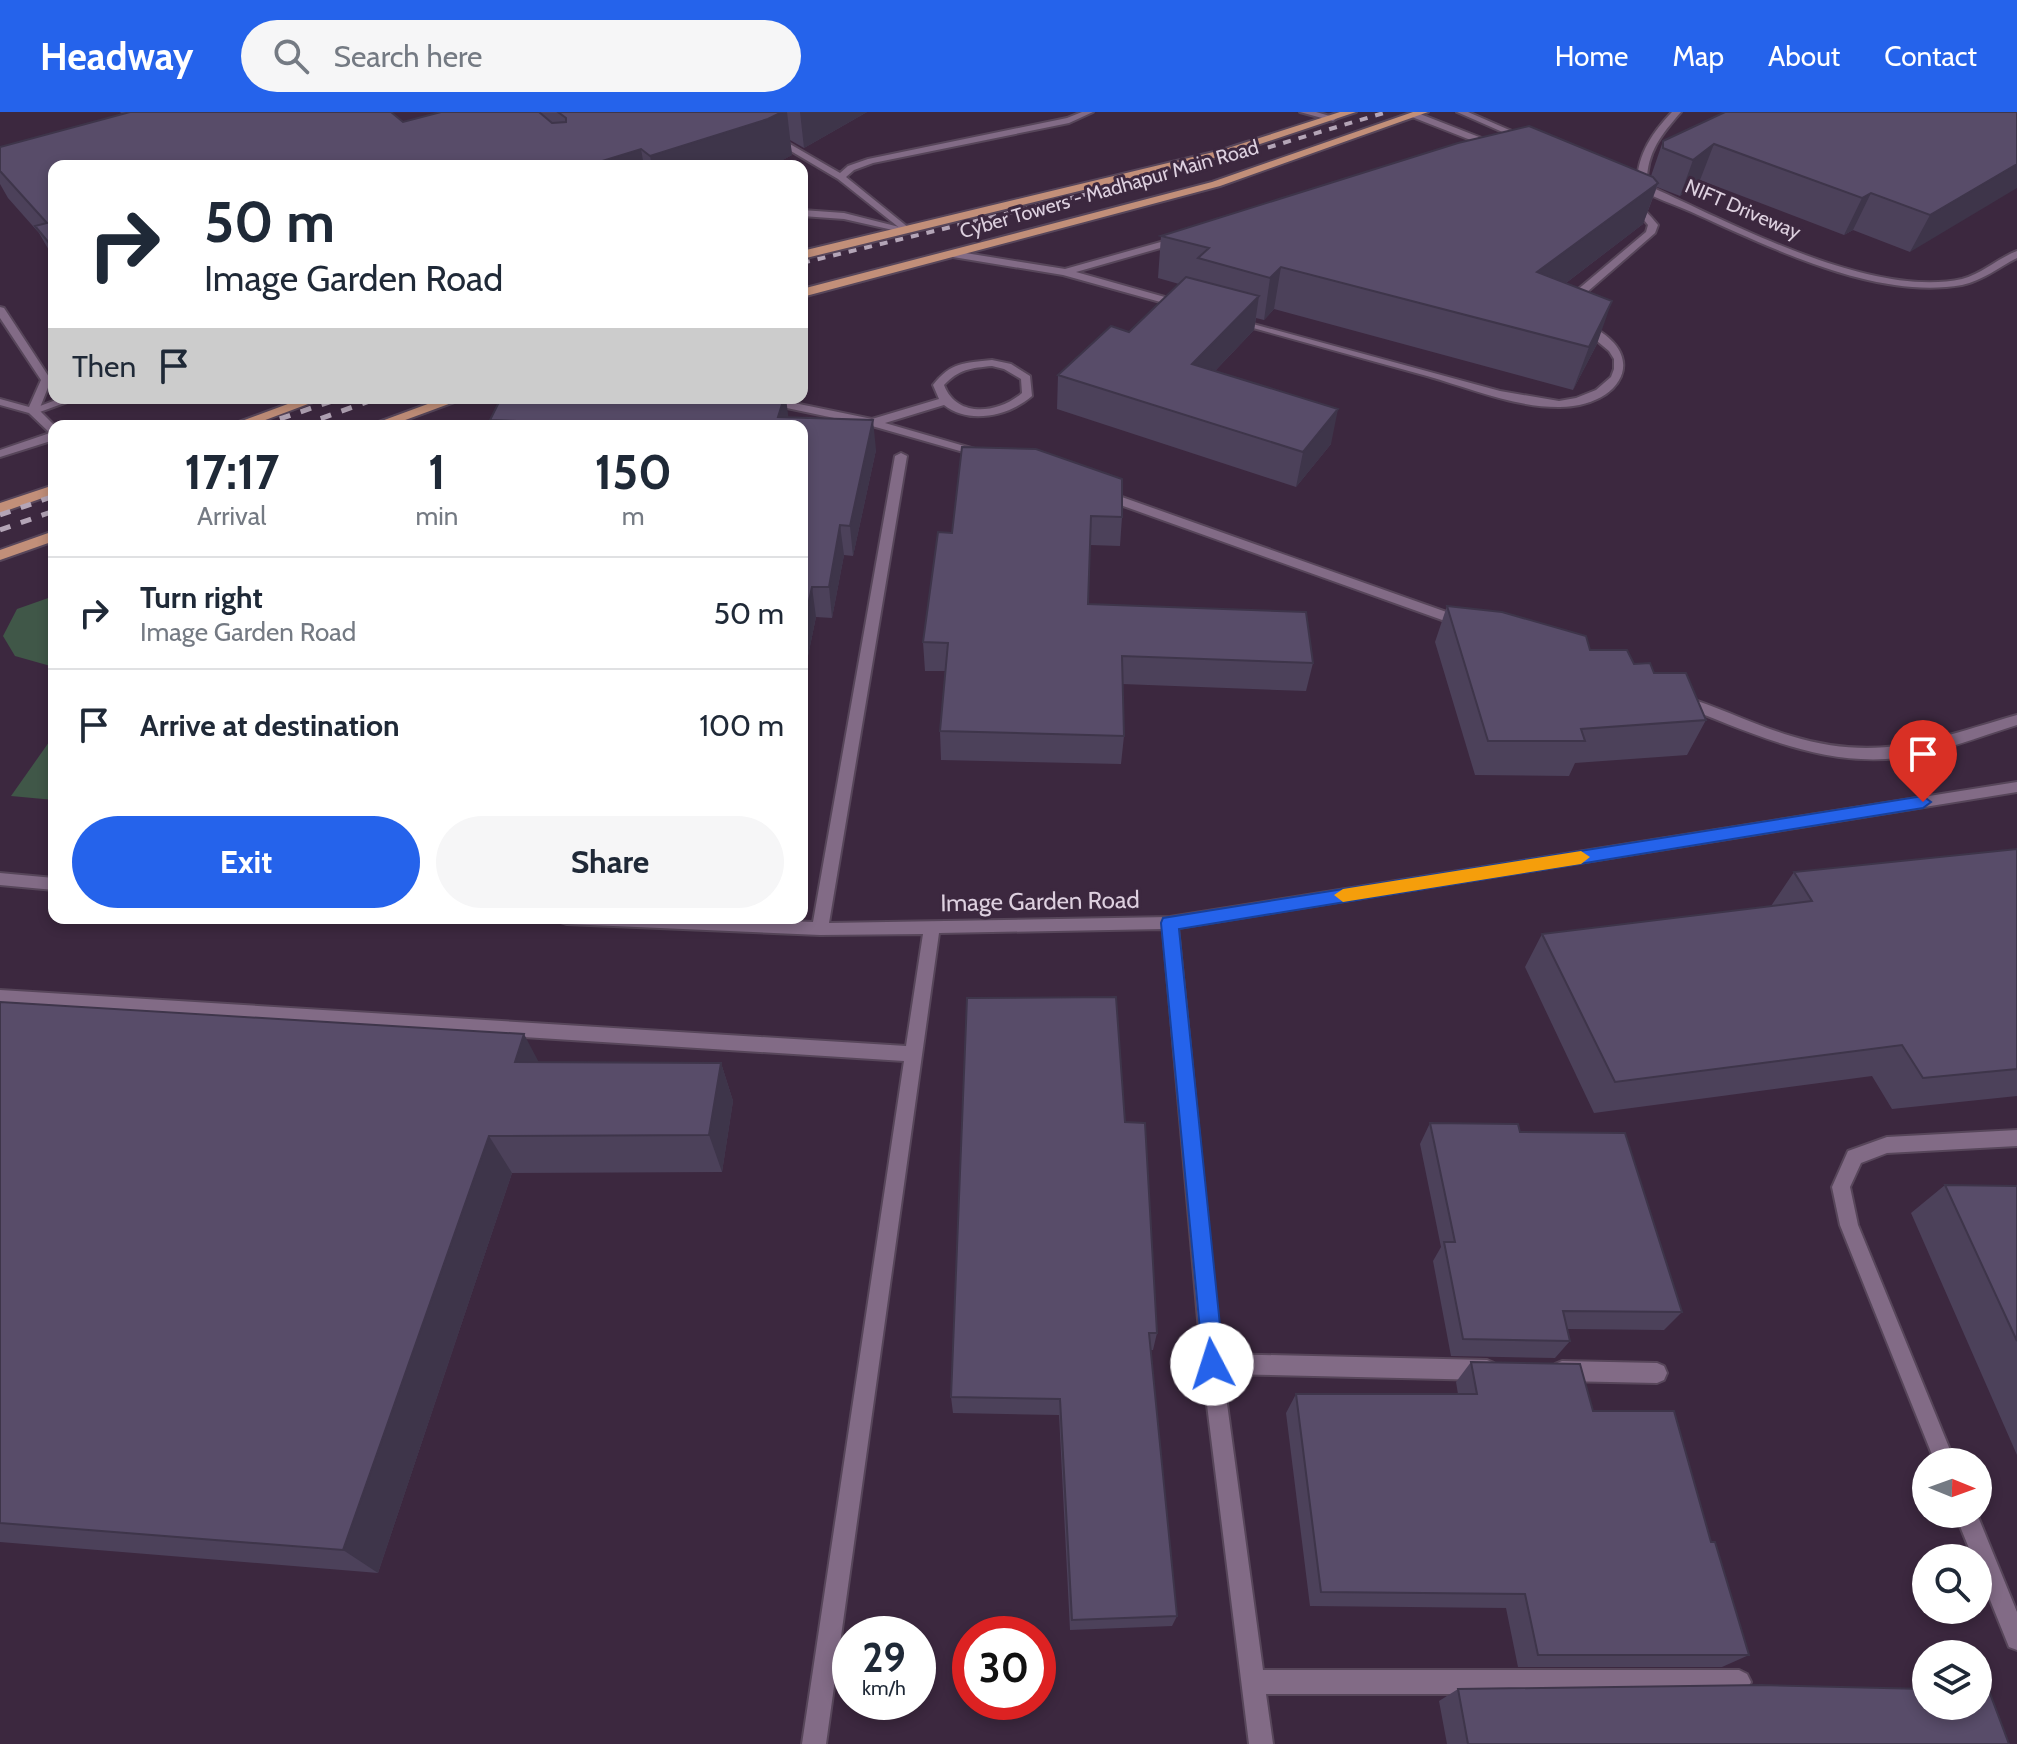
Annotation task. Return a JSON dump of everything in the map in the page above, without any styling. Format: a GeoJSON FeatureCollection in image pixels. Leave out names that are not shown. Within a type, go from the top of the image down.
{"type":"FeatureCollection","features":[{"type":"Feature","properties":{"kind":"main road","name":"Cyber Towers - Madhapur Main Road"},"geometry":{"type":"LineString","coordinates":[[808,254],[1226,152],[1351,112]]}},
{"type":"Feature","properties":{"kind":"main road","name":"Cyber Towers - Madhapur Main Road"},"geometry":{"type":"LineString","coordinates":[[808,291],[1216,184],[1419,113]]}},
{"type":"Feature","properties":{"kind":"main road"},"geometry":{"type":"LineString","coordinates":[[253,420],[299,404]]}},
{"type":"Feature","properties":{"kind":"main road"},"geometry":{"type":"LineString","coordinates":[[393,420],[440,404]]}},
{"type":"Feature","properties":{"kind":"main road"},"geometry":{"type":"LineString","coordinates":[[0,508],[48,491]]}},
{"type":"Feature","properties":{"kind":"main road"},"geometry":{"type":"LineString","coordinates":[[0,555],[48,538]]}},
{"type":"Feature","properties":{"kind":"street"},"geometry":{"type":"LineString","coordinates":[[841,177],[851,168],[871,161],[1069,120],[1089,112]]}},
{"type":"Feature","properties":{"kind":"street"},"geometry":{"type":"LineString","coordinates":[[1304,112],[1333,118]]}},
{"type":"Feature","properties":{"kind":"street"},"geometry":{"type":"LineString","coordinates":[[1461,112],[1534,142]]}},
{"type":"Feature","properties":{"kind":"street"},"geometry":{"type":"LineString","coordinates":[[1642,187],[1641,164],[1652,139],[1677,112]]}},
{"type":"Feature","properties":{"kind":"street"},"geometry":{"type":"LineString","coordinates":[[1419,113],[1504,150]]}},
{"type":"Feature","properties":{"kind":"street"},"geometry":{"type":"LineString","coordinates":[[767,134],[841,177],[906,230]]}},
{"type":"Feature","properties":{"kind":"street"},"geometry":{"type":"LineString","coordinates":[[1475,149],[1491,144]]}},
{"type":"Feature","properties":{"kind":"street","name":"NIFT Driveway"},"geometry":{"type":"LineString","coordinates":[[1629,181],[1846,272],[1920,285],[1964,282],[2017,254]]}},
{"type":"Feature","properties":{"kind":"street"},"geometry":{"type":"LineString","coordinates":[[1215,314],[1529,399],[1561,404],[1585,399],[1611,386],[1620,372],[1619,357],[1607,343],[1566,310],[1566,305],[1650,233],[1653,225],[1643,213],[1615,200]]}},
{"type":"Feature","properties":{"kind":"street"},"geometry":{"type":"LineString","coordinates":[[808,213],[844,216],[906,230]]}},
{"type":"Feature","properties":{"kind":"street"},"geometry":{"type":"LineString","coordinates":[[1064,272],[1189,237]]}},
{"type":"Feature","properties":{"kind":"street"},"geometry":{"type":"LineString","coordinates":[[953,254],[1064,272],[1200,310]]}},
{"type":"Feature","properties":{"kind":"street"},"geometry":{"type":"LineString","coordinates":[[0,310],[46,380],[33,411]]}},
{"type":"Feature","properties":{"kind":"street"},"geometry":{"type":"LineString","coordinates":[[874,423],[945,401],[968,411],[998,411],[1022,401],[1029,386],[1018,371],[1007,366],[963,366],[951,371],[938,385],[945,401]]}},
{"type":"Feature","properties":{"kind":"street"},"geometry":{"type":"LineString","coordinates":[[0,402],[33,411],[48,427]]}},
{"type":"Feature","properties":{"kind":"street"},"geometry":{"type":"LineString","coordinates":[[33,411],[54,404]]}},
{"type":"Feature","properties":{"kind":"street"},"geometry":{"type":"LineString","coordinates":[[783,404],[874,423],[999,459]]}},
{"type":"Feature","properties":{"kind":"street"},"geometry":{"type":"LineString","coordinates":[[0,454],[48,436]]}},
{"type":"Feature","properties":{"kind":"street"},"geometry":{"type":"LineString","coordinates":[[820,929],[901,456]]}},
{"type":"Feature","properties":{"kind":"street"},"geometry":{"type":"LineString","coordinates":[[1088,489],[1479,629]]}},
{"type":"Feature","properties":{"kind":"street"},"geometry":{"type":"LineString","coordinates":[[1674,698],[1810,747],[1856,753],[1897,754],[2017,720]]}},
{"type":"Feature","properties":{"kind":"street","name":"Image Garden Road"},"geometry":{"type":"LineString","coordinates":[[705,924],[820,929],[1170,923],[2017,787]]}},
{"type":"Feature","properties":{"kind":"street"},"geometry":{"type":"LineString","coordinates":[[0,879],[48,883]]}},
{"type":"Feature","properties":{"kind":"street"},"geometry":{"type":"LineString","coordinates":[[1170,923],[1212,1364],[1261,1744]]}},
{"type":"Feature","properties":{"kind":"street"},"geometry":{"type":"LineString","coordinates":[[814,1744],[932,927]]}},
{"type":"Feature","properties":{"kind":"street"},"geometry":{"type":"LineString","coordinates":[[0,997],[913,1054]]}},
{"type":"Feature","properties":{"kind":"street"},"geometry":{"type":"LineString","coordinates":[[1939,1448],[1849,1225],[1841,1187],[1854,1157],[1887,1145],[2017,1138]]}},
{"type":"Feature","properties":{"kind":"street"},"geometry":{"type":"LineString","coordinates":[[1212,1364],[1514,1370]]}},
{"type":"Feature","properties":{"kind":"street"},"geometry":{"type":"LineString","coordinates":[[1546,1371],[1657,1373]]}},
{"type":"Feature","properties":{"kind":"street"},"geometry":{"type":"LineString","coordinates":[[1972,1528],[2017,1639]]}},
{"type":"Feature","properties":{"kind":"street"},"geometry":{"type":"LineString","coordinates":[[1254,1682],[1739,1682]]}},
{"type":"Feature","properties":{"kind":"green space"},"geometry":{"type":"Polygon","coordinates":[[[48,598],[48,665],[15,656],[3,636],[17,609],[48,598]]]}},
{"type":"Feature","properties":{"kind":"green space"},"geometry":{"type":"Polygon","coordinates":[[[48,744],[48,799],[11,796],[48,744]]]}},
{"type":"Feature","properties":{"kind":"building"},"geometry":{"type":"Polygon","coordinates":[[[130,112],[391,112],[403,122],[441,112],[539,112],[552,123],[566,122],[566,118],[558,112],[782,112],[650,156],[641,149],[605,160],[48,160],[48,242],[35,226],[47,223],[0,171],[0,147],[130,112]]]}},
{"type":"Feature","properties":{"kind":"building"},"geometry":{"type":"Polygon","coordinates":[[[1725,112],[2017,112],[2017,164],[1930,215],[1871,193],[1862,198],[1714,144],[1693,160],[1663,148],[1663,141],[1725,112]]]}},
{"type":"Feature","properties":{"kind":"building"},"geometry":{"type":"Polygon","coordinates":[[[1529,126],[1653,177],[1658,183],[1537,272],[1612,301],[1589,347],[1281,267],[1270,278],[1198,258],[1209,248],[1161,236],[1458,143],[1529,126]]]}},
{"type":"Feature","properties":{"kind":"building"},"geometry":{"type":"Polygon","coordinates":[[[1186,277],[1259,296],[1192,364],[1338,409],[1303,452],[1058,375],[1111,326],[1129,332],[1186,277]]]}},
{"type":"Feature","properties":{"kind":"building"},"geometry":{"type":"Polygon","coordinates":[[[498,404],[782,404],[778,417],[873,420],[850,526],[840,525],[829,587],[812,587],[808,605],[808,420],[490,420],[498,404]]]}},
{"type":"Feature","properties":{"kind":"building"},"geometry":{"type":"Polygon","coordinates":[[[962,447],[1036,449],[1122,479],[1122,517],[1091,516],[1088,604],[1306,612],[1313,663],[1122,656],[1124,736],[940,731],[948,643],[923,642],[938,532],[952,533],[962,447]]]}},
{"type":"Feature","properties":{"kind":"building"},"geometry":{"type":"Polygon","coordinates":[[[1447,606],[1502,612],[1586,636],[1590,650],[1627,650],[1634,664],[1650,663],[1654,673],[1686,673],[1706,720],[1581,729],[1585,741],[1488,741],[1447,606]]]}},
{"type":"Feature","properties":{"kind":"building"},"geometry":{"type":"Polygon","coordinates":[[[2017,849],[2017,1069],[1923,1078],[1902,1045],[1615,1082],[1542,934],[1812,901],[1794,872],[2017,849]]]}},
{"type":"Feature","properties":{"kind":"building"},"geometry":{"type":"Polygon","coordinates":[[[1116,997],[1125,1122],[1145,1123],[1157,1333],[1149,1333],[1177,1616],[1072,1620],[1060,1399],[951,1397],[967,998],[1116,997]]]}},
{"type":"Feature","properties":{"kind":"building"},"geometry":{"type":"Polygon","coordinates":[[[0,1002],[524,1034],[515,1062],[721,1063],[709,1135],[489,1136],[343,1550],[0,1523],[0,1002]]]}},
{"type":"Feature","properties":{"kind":"building"},"geometry":{"type":"Polygon","coordinates":[[[1430,1123],[1518,1124],[1520,1132],[1625,1133],[1682,1312],[1563,1311],[1570,1341],[1463,1339],[1444,1242],[1455,1242],[1430,1123]]]}},
{"type":"Feature","properties":{"kind":"building"},"geometry":{"type":"Polygon","coordinates":[[[1945,1185],[2017,1186],[2017,1341],[1945,1185]]]}},
{"type":"Feature","properties":{"kind":"building"},"geometry":{"type":"Polygon","coordinates":[[[1471,1362],[1580,1364],[1593,1411],[1674,1411],[1711,1542],[1715,1542],[1749,1655],[1538,1655],[1525,1594],[1321,1592],[1296,1394],[1477,1394],[1471,1362]]]}},
{"type":"Feature","properties":{"kind":"building"},"geometry":{"type":"Polygon","coordinates":[[[1762,1685],[1912,1689],[1912,1720],[1992,1720],[1992,1699],[2009,1744],[1468,1744],[1458,1689],[1762,1685]]]}},
{"type":"Feature","properties":{"kind":"railway"},"geometry":{"type":"LineString","coordinates":[[808,262],[1216,163],[1387,112]]}},
{"type":"Feature","properties":{"kind":"railway"},"geometry":{"type":"LineString","coordinates":[[277,420],[323,404]]}},
{"type":"Feature","properties":{"kind":"railway"},"geometry":{"type":"LineString","coordinates":[[317,420],[361,404]]}},
{"type":"Feature","properties":{"kind":"railway"},"geometry":{"type":"LineString","coordinates":[[0,515],[48,498]]}},
{"type":"Feature","properties":{"kind":"railway"},"geometry":{"type":"LineString","coordinates":[[0,530],[48,513]]}},
{"type":"Feature","properties":{"kind":"slow traffic"},"geometry":{"type":"LineString","coordinates":[[1343,895],[1581,857]]}},
{"type":"Feature","properties":{"kind":"route"},"geometry":{"type":"LineString","coordinates":[[1212,1364],[1170,923],[1923,802]]}}]}
